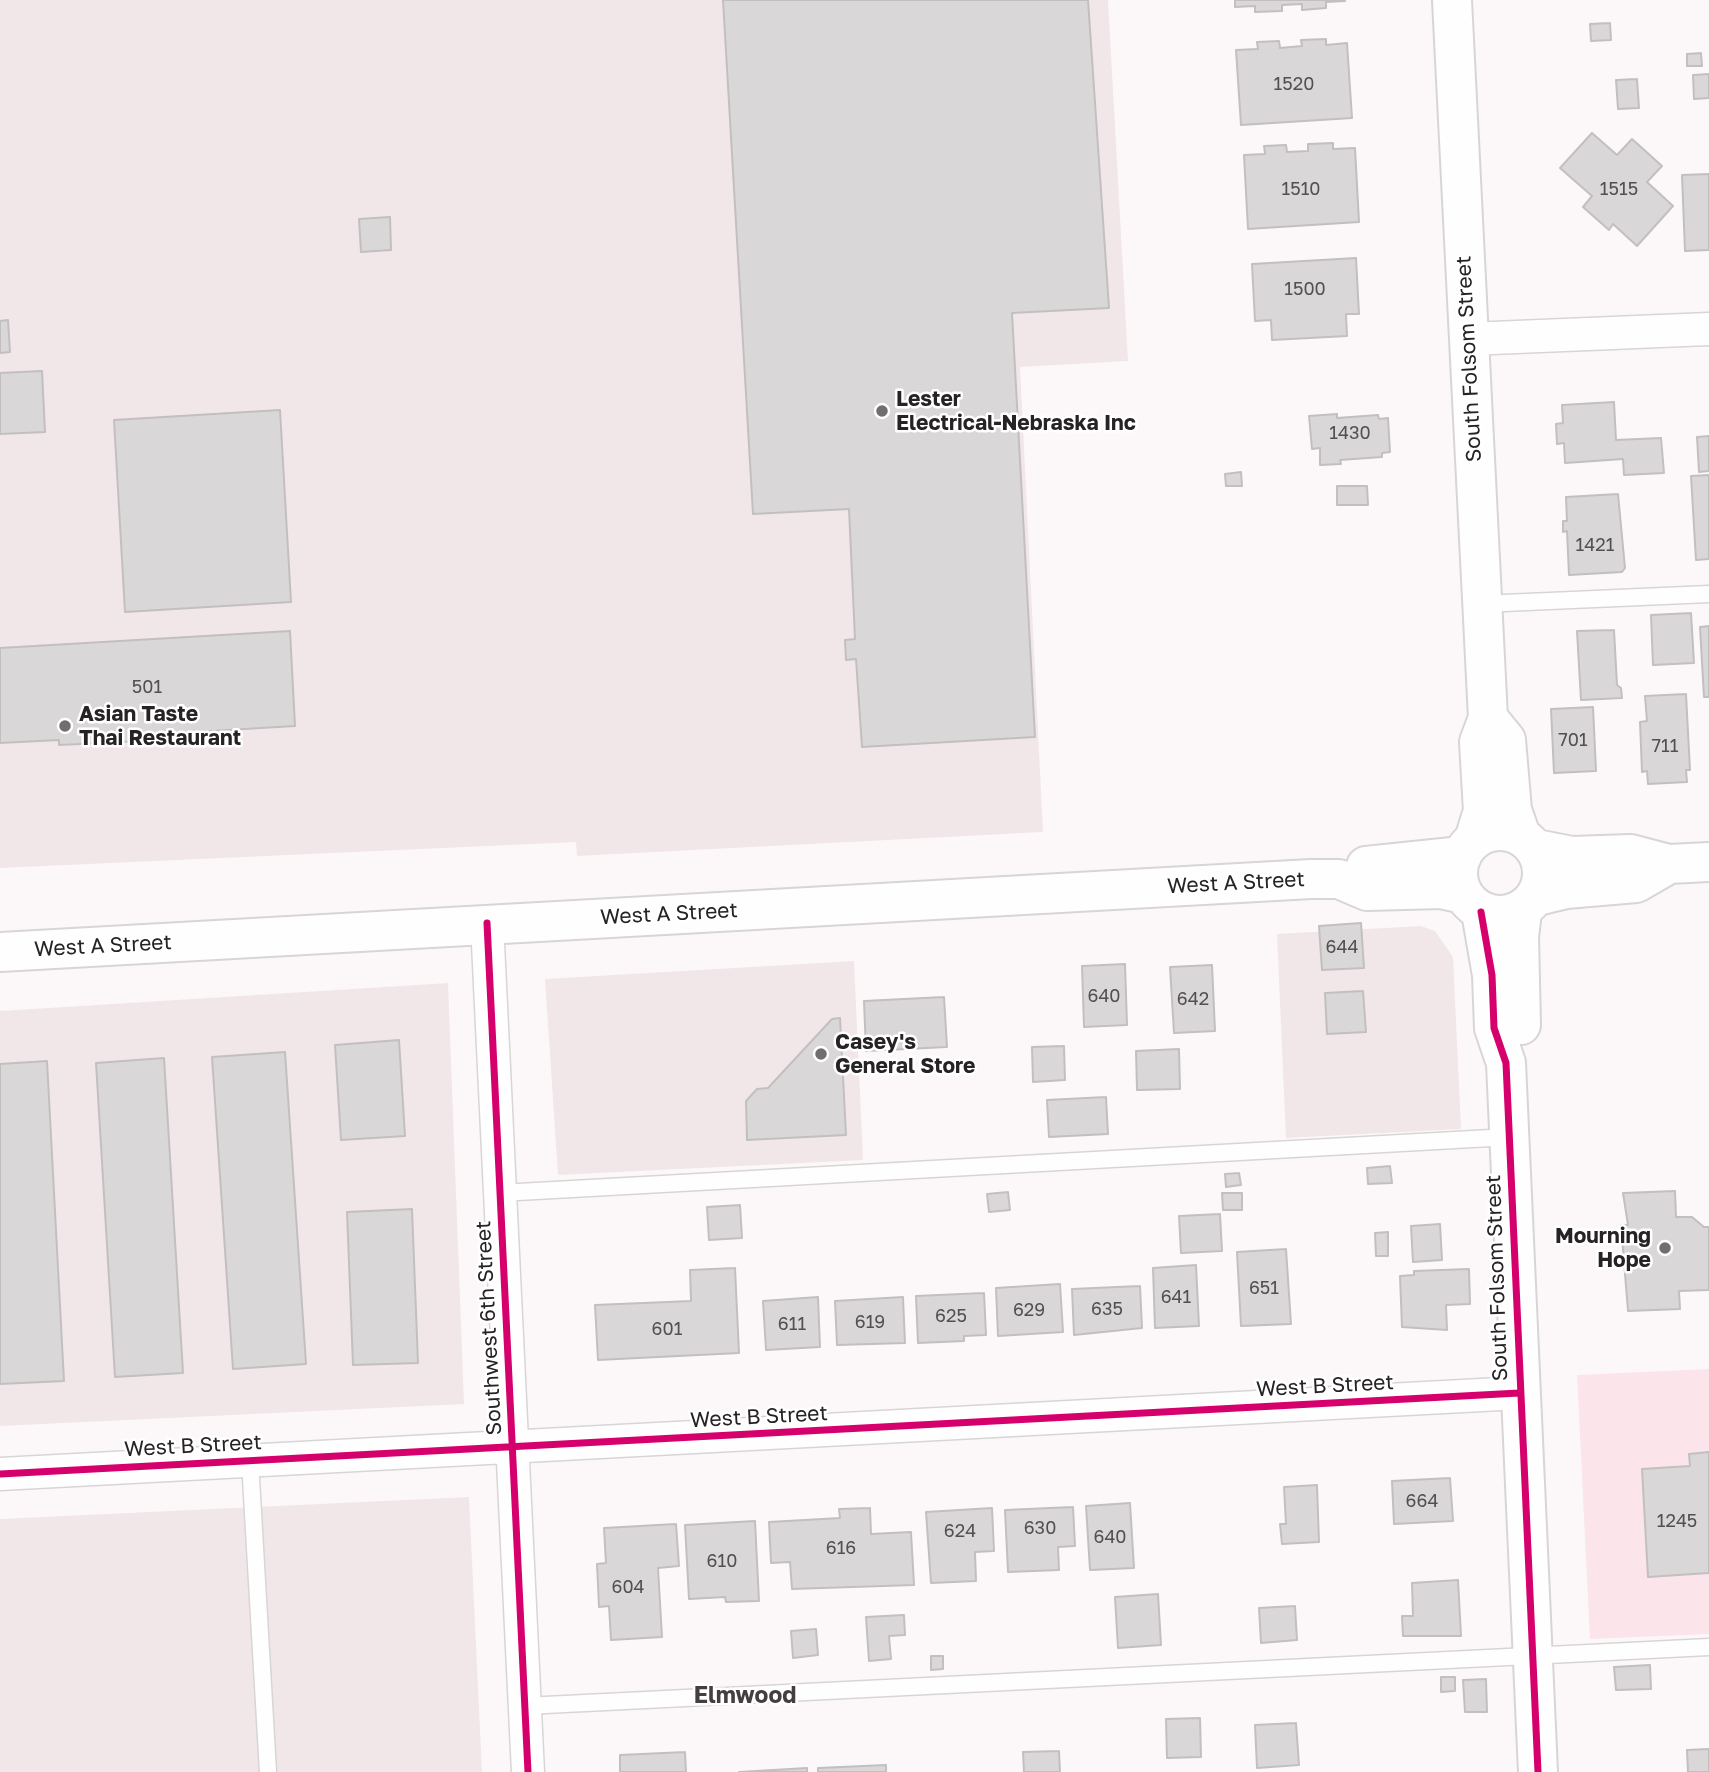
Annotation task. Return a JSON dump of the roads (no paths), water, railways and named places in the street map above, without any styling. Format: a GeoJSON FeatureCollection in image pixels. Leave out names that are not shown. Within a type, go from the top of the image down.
{"type":"FeatureCollection","features":[{"type":"Feature","properties":{"kind":"main road","name":"South Folsom Street"},"geometry":{"type":"LineString","coordinates":[[1452,0],[1488,718],[1479,742],[1483,811],[1468,848]]}},
{"type":"Feature","properties":{"kind":"main road","name":"South Folsom Street"},"geometry":{"type":"LineString","coordinates":[[1488,718],[1506,740],[1512,810],[1528,843]]}},
{"type":"Feature","properties":{"kind":"main road"},"geometry":{"type":"LineString","coordinates":[[1669,864],[1636,883],[1566,889],[1508,915],[1472,903],[1458,877],[1468,848],[1500,831],[1528,843],[1572,856],[1631,854],[1669,864],[1709,862]]}},
{"type":"Feature","properties":{"kind":"main road"},"geometry":{"type":"LineString","coordinates":[[1528,843],[1543,876],[1530,903]]}},
{"type":"Feature","properties":{"kind":"main road","name":"West A Street"},"geometry":{"type":"LineString","coordinates":[[0,952],[487,923],[1339,879],[1365,866],[1468,848]]}},
{"type":"Feature","properties":{"kind":"main road","name":"West A Street"},"geometry":{"type":"LineString","coordinates":[[1339,879],[1367,891],[1441,889],[1472,903]]}},
{"type":"Feature","properties":{"kind":"main road","name":"South Folsom Street"},"geometry":{"type":"LineString","coordinates":[[1472,903],[1492,975],[1494,1028],[1506,1063],[1538,1772]]}},
{"type":"Feature","properties":{"kind":"main road","name":"South Folsom Street"},"geometry":{"type":"LineString","coordinates":[[1506,1063],[1521,1026],[1519,937],[1530,903]]}},
{"type":"Feature","properties":{"kind":"street"},"geometry":{"type":"LineString","coordinates":[[1468,340],[1709,329]]}},
{"type":"Feature","properties":{"kind":"street","name":"Southwest 6th Street"},"geometry":{"type":"LineString","coordinates":[[487,923],[528,1772]]}},
{"type":"Feature","properties":{"kind":"street","name":"West B Street"},"geometry":{"type":"LineString","coordinates":[[0,1474],[1519,1393]]}},
{"type":"Feature","properties":{"kind":"lane"},"geometry":{"type":"LineString","coordinates":[[1481,604],[1709,594]]}},
{"type":"Feature","properties":{"kind":"lane"},"geometry":{"type":"LineString","coordinates":[[500,1193],[1509,1137]]}},
{"type":"Feature","properties":{"kind":"lane"},"geometry":{"type":"LineString","coordinates":[[250,1461],[268,1772]]}},
{"type":"Feature","properties":{"kind":"lane"},"geometry":{"type":"LineString","coordinates":[[525,1706],[1709,1647]]}},
{"type":"Feature","properties":{"kind":"place","name":"Lester Electrical-Nebraska Inc"},"geometry":{"type":"Point","coordinates":[882,411]}},
{"type":"Feature","properties":{"kind":"place","name":"Asian Taste Thai Restaurant"},"geometry":{"type":"Point","coordinates":[65,726]}},
{"type":"Feature","properties":{"kind":"place","name":"Casey's General Store"},"geometry":{"type":"Point","coordinates":[821,1054]}},
{"type":"Feature","properties":{"kind":"place","name":"Mourning Hope"},"geometry":{"type":"Point","coordinates":[1665,1248]}},
{"type":"Feature","properties":{"kind":"district","name":"Elmwood"},"geometry":{"type":"Point","coordinates":[745,1696]}}]}
